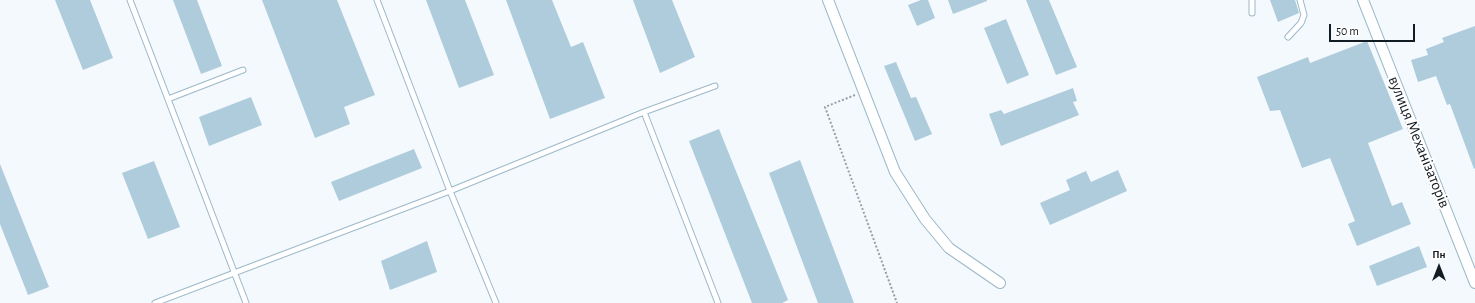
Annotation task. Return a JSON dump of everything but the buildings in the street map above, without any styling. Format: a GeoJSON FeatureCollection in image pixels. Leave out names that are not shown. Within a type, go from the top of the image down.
{"type":"FeatureCollection","features":[{"type":"Feature","properties":{"kind":"street"},"geometry":{"type":"LineString","coordinates":[[828,0],[895,172],[925,219],[948,248],[1000,283]]}},
{"type":"Feature","properties":{"kind":"street","name":"вулиця Механізаторів"},"geometry":{"type":"LineString","coordinates":[[1363,0],[1475,283]]}},
{"type":"Feature","properties":{"kind":"lane"},"geometry":{"type":"LineString","coordinates":[[130,0],[246,303]]}},
{"type":"Feature","properties":{"kind":"lane"},"geometry":{"type":"LineString","coordinates":[[377,0],[450,191],[496,303]]}},
{"type":"Feature","properties":{"kind":"lane"},"geometry":{"type":"LineString","coordinates":[[1252,0],[1252,13]]}},
{"type":"Feature","properties":{"kind":"lane"},"geometry":{"type":"LineString","coordinates":[[1288,37],[1301,23],[1304,15],[1300,0]]}},
{"type":"Feature","properties":{"kind":"lane"},"geometry":{"type":"LineString","coordinates":[[168,99],[243,70]]}},
{"type":"Feature","properties":{"kind":"lane"},"geometry":{"type":"LineString","coordinates":[[155,303],[450,191],[644,112],[715,86]]}},
{"type":"Feature","properties":{"kind":"lane"},"geometry":{"type":"LineString","coordinates":[[644,112],[718,303]]}},
{"type":"Feature","properties":{"kind":"path"},"geometry":{"type":"LineString","coordinates":[[864,92],[825,107],[897,303]]}}]}
